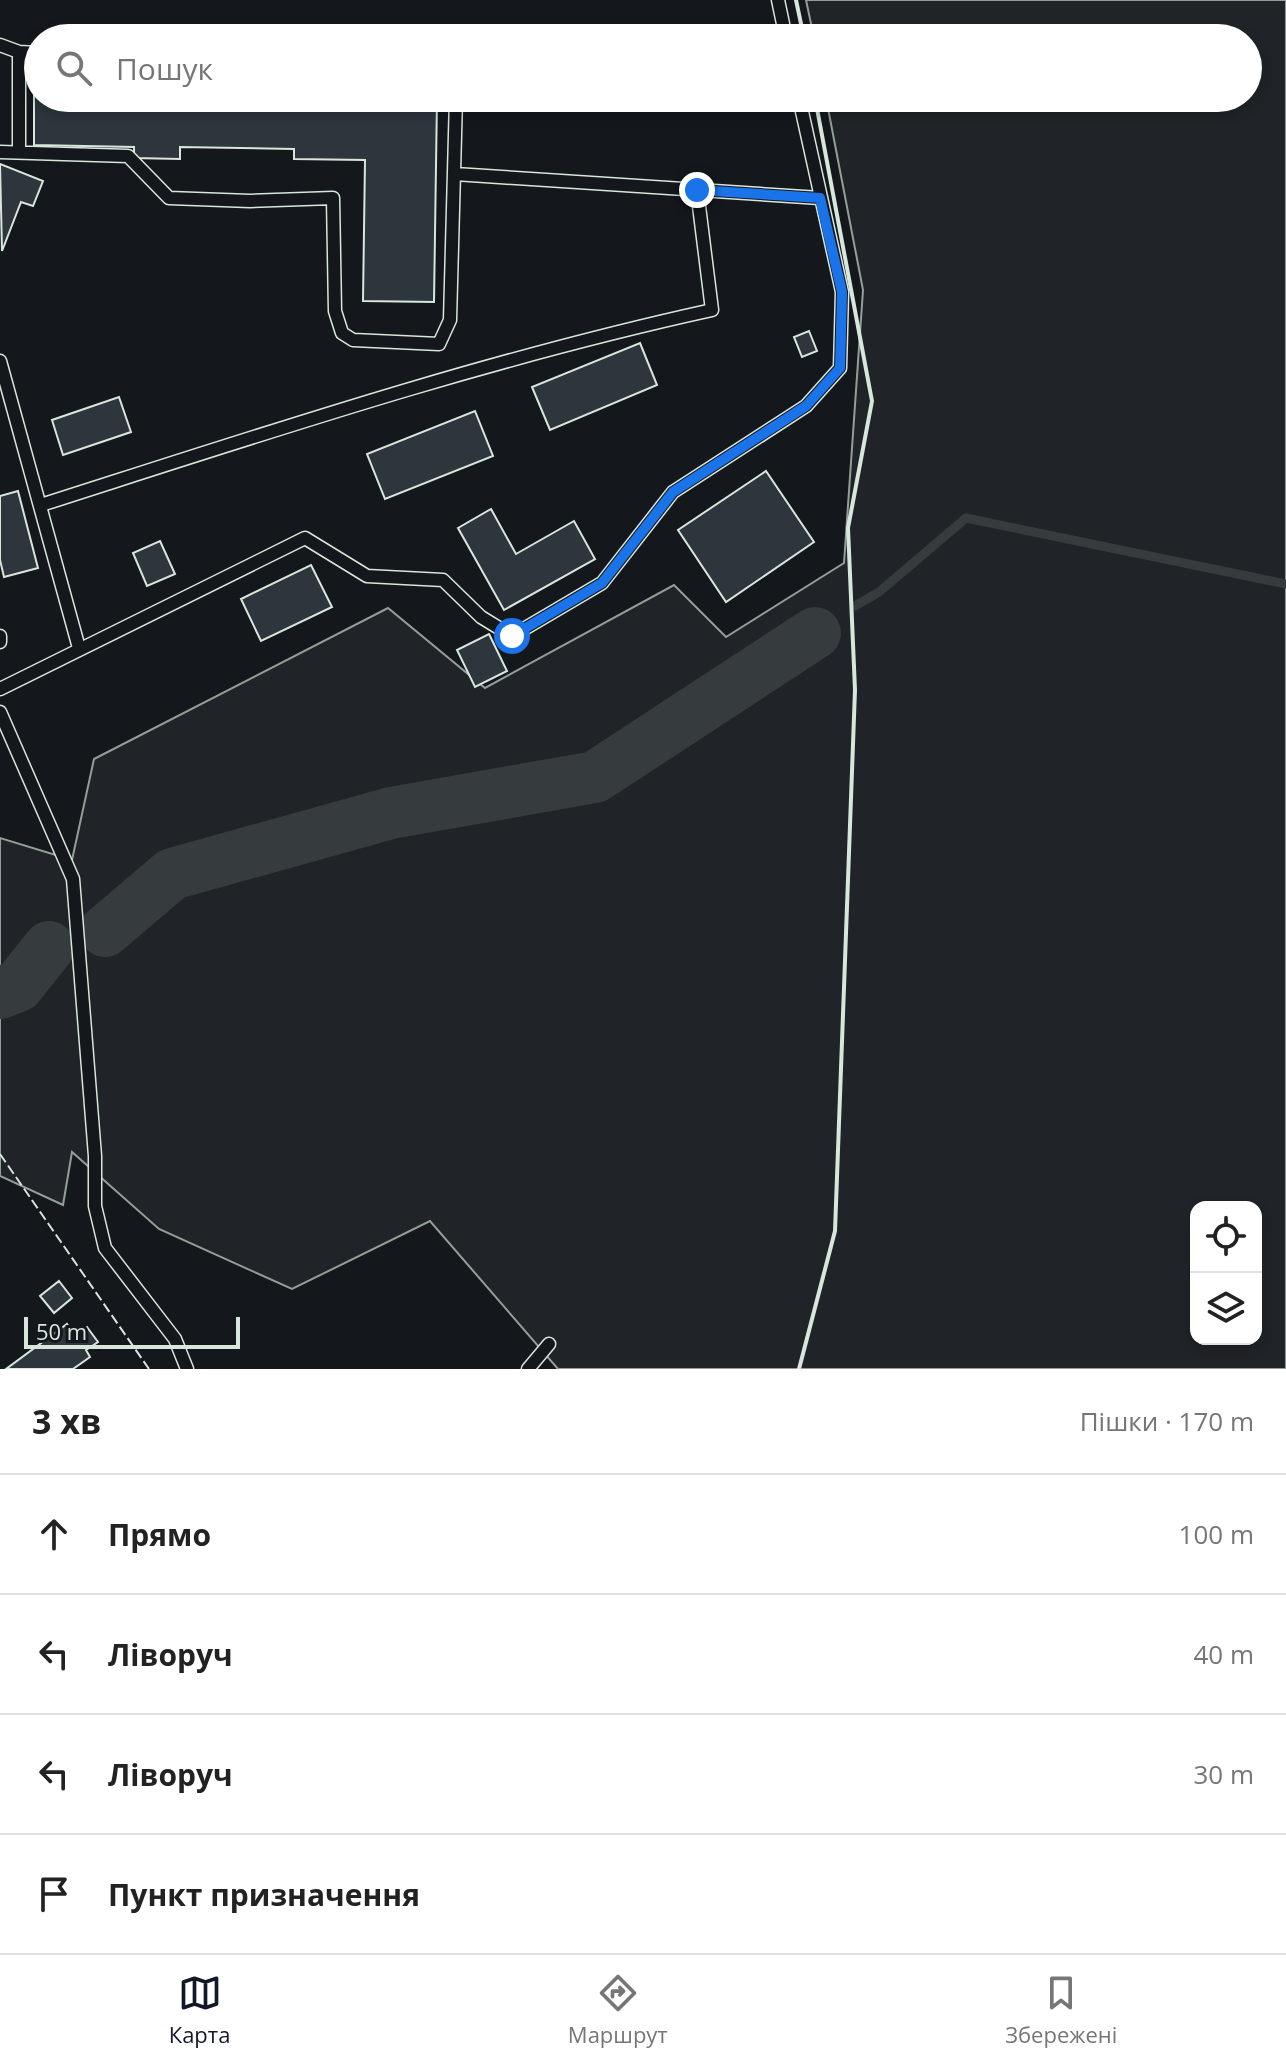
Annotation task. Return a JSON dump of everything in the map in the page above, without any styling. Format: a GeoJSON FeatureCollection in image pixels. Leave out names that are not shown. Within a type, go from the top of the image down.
{"type":"FeatureCollection","features":[{"type":"Feature","properties":{"kind":"lane"},"geometry":{"type":"LineString","coordinates":[[778,0],[783,24]]}},
{"type":"Feature","properties":{"kind":"lane"},"geometry":{"type":"LineString","coordinates":[[0,45],[24,52]]}},
{"type":"Feature","properties":{"kind":"lane"},"geometry":{"type":"LineString","coordinates":[[19,52],[19,152]]}},
{"type":"Feature","properties":{"kind":"lane"},"geometry":{"type":"LineString","coordinates":[[0,152],[128,156],[169,198],[250,201],[333,198],[335,311],[342,333],[353,340],[439,344],[450,320],[456,112]]}},
{"type":"Feature","properties":{"kind":"lane"},"geometry":{"type":"LineString","coordinates":[[0,689],[305,538],[367,576],[443,580],[481,617],[512,636],[602,583],[673,492],[806,406],[840,368],[842,292],[802,112]]}},
{"type":"Feature","properties":{"kind":"lane"},"geometry":{"type":"LineString","coordinates":[[455,174],[820,198]]}},
{"type":"Feature","properties":{"kind":"lane"},"geometry":{"type":"LineString","coordinates":[[41,505],[323,414],[612,332],[712,310],[697,190]]}},
{"type":"Feature","properties":{"kind":"lane"},"geometry":{"type":"LineString","coordinates":[[0,361],[79,648]]}},
{"type":"Feature","properties":{"kind":"lane"},"geometry":{"type":"LineString","coordinates":[[0,636],[0,642]]}},
{"type":"Feature","properties":{"kind":"lane"},"geometry":{"type":"LineString","coordinates":[[0,712],[73,879],[95,1156],[95,1206],[105,1248],[175,1339],[187,1369]]}},
{"type":"Feature","properties":{"kind":"lane"},"geometry":{"type":"LineString","coordinates":[[528,1369],[549,1344]]}},
{"type":"Feature","properties":{"kind":"shaded area"},"geometry":{"type":"Polygon","coordinates":[[[806,0],[1286,0],[1286,1369],[558,1369],[430,1221],[292,1289],[159,1229],[72,1152],[63,1205],[0,1176],[0,838],[72,860],[94,759],[388,608],[485,688],[674,585],[726,637],[844,563],[863,290],[829,112],[1262,112],[1262,24],[811,24],[806,0]]]}},
{"type":"Feature","properties":{"kind":"building"},"geometry":{"type":"Polygon","coordinates":[[[34,112],[437,112],[434,302],[363,301],[365,160],[294,159],[294,149],[180,147],[180,159],[134,158],[134,147],[34,145],[34,112]]]}},
{"type":"Feature","properties":{"kind":"building"},"geometry":{"type":"Polygon","coordinates":[[[0,164],[43,181],[33,206],[21,202],[2,251],[0,164]]]}},
{"type":"Feature","properties":{"kind":"building"},"geometry":{"type":"Polygon","coordinates":[[[809,331],[817,351],[802,357],[794,337],[809,331]]]}},
{"type":"Feature","properties":{"kind":"building"},"geometry":{"type":"Polygon","coordinates":[[[640,343],[657,385],[550,430],[532,387],[640,343]]]}},
{"type":"Feature","properties":{"kind":"building"},"geometry":{"type":"Polygon","coordinates":[[[119,397],[131,432],[63,455],[52,420],[119,397]]]}},
{"type":"Feature","properties":{"kind":"building"},"geometry":{"type":"Polygon","coordinates":[[[475,411],[493,456],[385,499],[367,454],[475,411]]]}},
{"type":"Feature","properties":{"kind":"building"},"geometry":{"type":"Polygon","coordinates":[[[766,471],[814,542],[726,602],[678,530],[766,471]]]}},
{"type":"Feature","properties":{"kind":"building"},"geometry":{"type":"Polygon","coordinates":[[[18,491],[38,568],[4,577],[0,560],[0,496],[18,491]]]}},
{"type":"Feature","properties":{"kind":"building"},"geometry":{"type":"Polygon","coordinates":[[[491,509],[516,554],[574,521],[595,559],[504,610],[458,528],[491,509]]]}},
{"type":"Feature","properties":{"kind":"building"},"geometry":{"type":"Polygon","coordinates":[[[160,541],[175,574],[147,586],[133,553],[160,541]]]}},
{"type":"Feature","properties":{"kind":"building"},"geometry":{"type":"Polygon","coordinates":[[[311,565],[332,607],[261,641],[241,599],[311,565]]]}},
{"type":"Feature","properties":{"kind":"building"},"geometry":{"type":"Polygon","coordinates":[[[489,634],[507,671],[475,687],[457,650],[489,634]]]}},
{"type":"Feature","properties":{"kind":"building"},"geometry":{"type":"Polygon","coordinates":[[[59,1281],[72,1298],[54,1313],[40,1296],[59,1281]]]}},
{"type":"Feature","properties":{"kind":"building"},"geometry":{"type":"Polygon","coordinates":[[[67,1324],[75,1335],[87,1327],[98,1342],[86,1350],[90,1357],[73,1369],[6,1369],[67,1324]]]}},
{"type":"Feature","properties":{"kind":"waterway"},"geometry":{"type":"LineString","coordinates":[[855,606],[879,592],[966,518],[1286,584]]}},
{"type":"Feature","properties":{"kind":"waterway"},"geometry":{"type":"LineString","coordinates":[[105,931],[172,874],[391,813],[595,777],[815,633]]}},
{"type":"Feature","properties":{"kind":"waterway"},"geometry":{"type":"LineString","coordinates":[[0,993],[18,986],[49,947]]}},
{"type":"Feature","properties":{"kind":"fence"},"geometry":{"type":"LineString","coordinates":[[0,1154],[149,1369]]}},
{"type":"Feature","properties":{"kind":"wall"},"geometry":{"type":"LineString","coordinates":[[796,0],[801,24]]}},
{"type":"Feature","properties":{"kind":"wall"},"geometry":{"type":"LineString","coordinates":[[799,1369],[835,1231],[855,690],[848,528],[872,401],[818,112]]}},
{"type":"Feature","properties":{"kind":"route"},"geometry":{"type":"LineString","coordinates":[[512,636],[602,583],[673,492],[806,406],[840,368],[842,292],[820,198],[697,190]]}}]}
